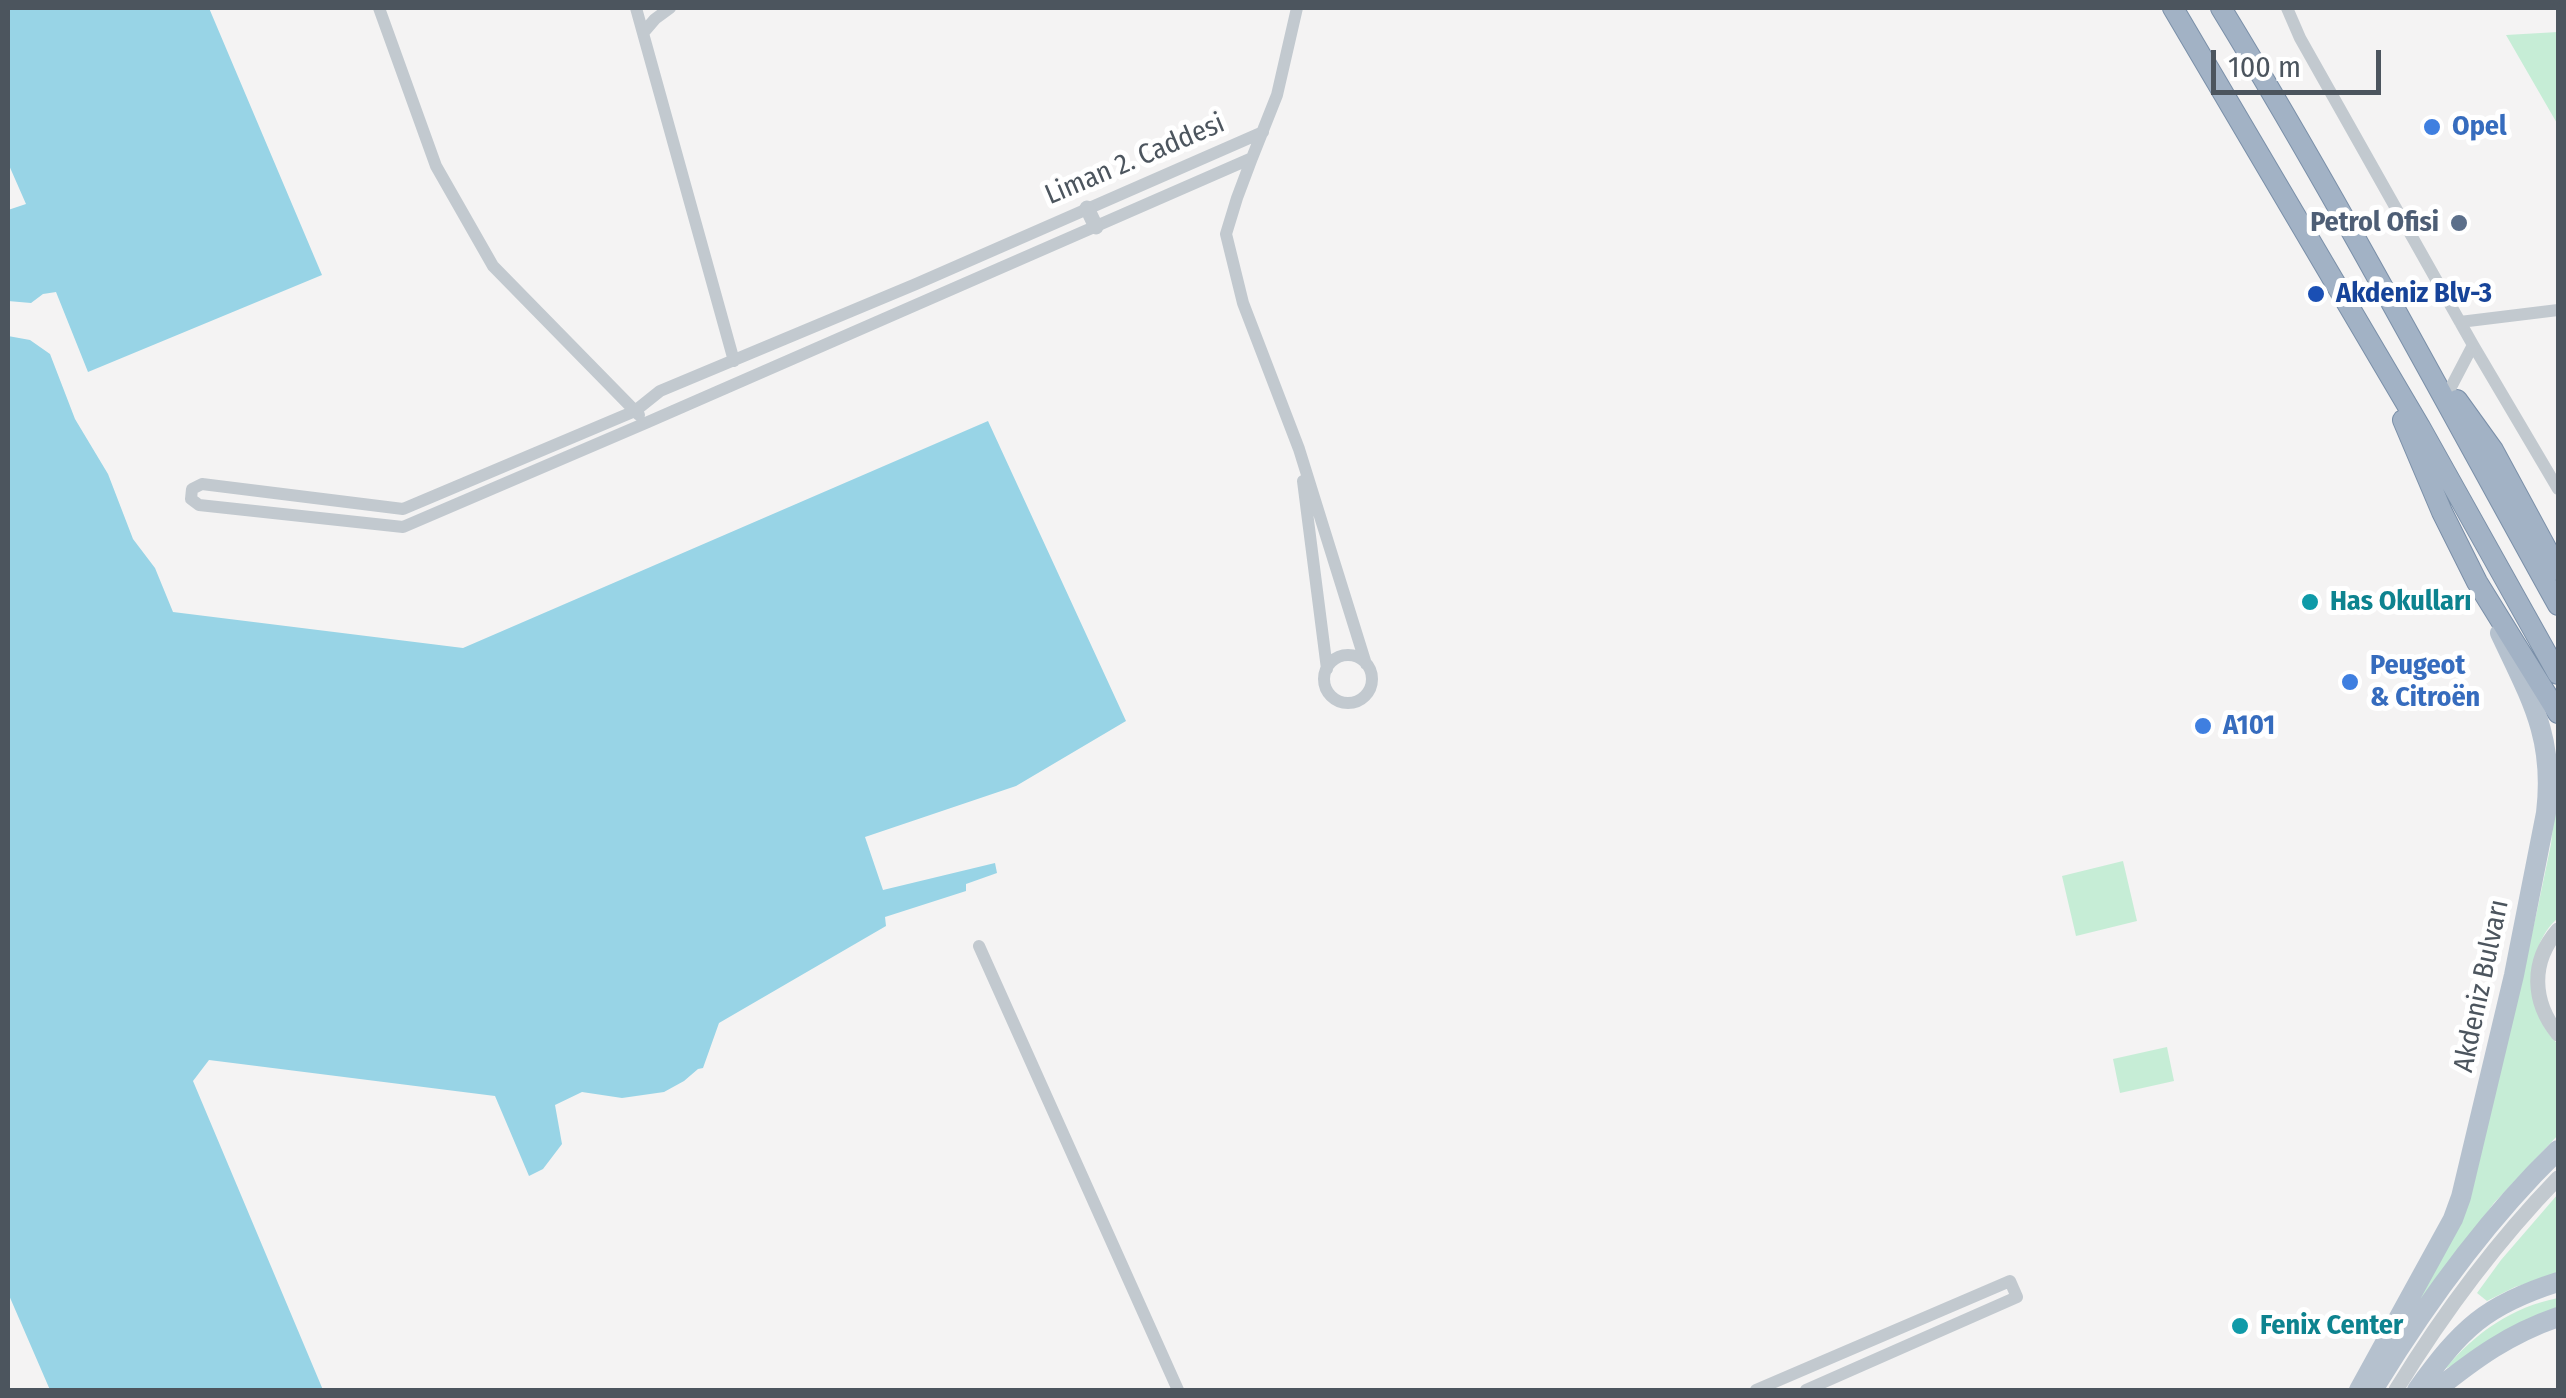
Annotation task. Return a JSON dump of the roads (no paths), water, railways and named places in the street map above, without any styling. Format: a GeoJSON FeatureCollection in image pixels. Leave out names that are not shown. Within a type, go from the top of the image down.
{"type":"FeatureCollection","features":[{"type":"Feature","properties":{"kind":"highway"},"geometry":{"type":"LineString","coordinates":[[2174,8],[2558,674]]}},
{"type":"Feature","properties":{"kind":"highway"},"geometry":{"type":"LineString","coordinates":[[2221,8],[2399,316],[2558,605]]}},
{"type":"Feature","properties":{"kind":"highway"},"geometry":{"type":"LineString","coordinates":[[2399,316],[2492,450],[2558,570]]}},
{"type":"Feature","properties":{"kind":"highway"},"geometry":{"type":"LineString","coordinates":[[2374,349],[2442,512],[2476,582],[2558,713]]}},
{"type":"Feature","properties":{"kind":"main road"},"geometry":{"type":"LineString","coordinates":[[2492,450],[2558,554]]}},
{"type":"Feature","properties":{"kind":"main road","name":"Akdeniz Bulvarı"},"geometry":{"type":"LineString","coordinates":[[2359,1390],[2461,1197],[2510,994],[2546,813],[2548,756],[2540,723],[2476,582]]}},
{"type":"Feature","properties":{"kind":"main road"},"geometry":{"type":"LineString","coordinates":[[2372,1390],[2456,1268],[2510,1199],[2558,1150]]}},
{"type":"Feature","properties":{"kind":"main road"},"geometry":{"type":"LineString","coordinates":[[2417,1390],[2446,1350],[2481,1316],[2523,1293],[2558,1282]]}},
{"type":"Feature","properties":{"kind":"main road"},"geometry":{"type":"LineString","coordinates":[[2436,1390],[2494,1345],[2558,1317]]}},
{"type":"Feature","properties":{"kind":"street"},"geometry":{"type":"LineString","coordinates":[[379,8],[436,166],[494,266],[648,422]]}},
{"type":"Feature","properties":{"kind":"street"},"geometry":{"type":"LineString","coordinates":[[636,8],[734,361]]}},
{"type":"Feature","properties":{"kind":"street"},"geometry":{"type":"LineString","coordinates":[[643,32],[670,8]]}},
{"type":"Feature","properties":{"kind":"street"},"geometry":{"type":"LineString","coordinates":[[1263,132],[1277,95],[1297,8]]}},
{"type":"Feature","properties":{"kind":"street"},"geometry":{"type":"LineString","coordinates":[[2287,8],[2308,53],[2472,345],[2558,489]]}},
{"type":"Feature","properties":{"kind":"street","name":"Liman 2. Caddesi"},"geometry":{"type":"LineString","coordinates":[[1263,132],[1252,158],[403,526],[199,505],[190,496],[194,486],[202,484],[403,510],[635,411],[660,391],[1263,132]]}},
{"type":"Feature","properties":{"kind":"street"},"geometry":{"type":"LineString","coordinates":[[1252,158],[1226,234],[1243,303],[1299,449],[1370,671],[1371,686],[1362,699],[1348,704],[1333,698],[1324,677],[1327,669],[1345,656],[1366,664]]}},
{"type":"Feature","properties":{"kind":"street"},"geometry":{"type":"LineString","coordinates":[[1087,208],[1096,227]]}},
{"type":"Feature","properties":{"kind":"street"},"geometry":{"type":"LineString","coordinates":[[2460,322],[2558,310]]}},
{"type":"Feature","properties":{"kind":"street"},"geometry":{"type":"LineString","coordinates":[[2450,389],[2472,345]]}},
{"type":"Feature","properties":{"kind":"street"},"geometry":{"type":"LineString","coordinates":[[749,355],[758,374]]}},
{"type":"Feature","properties":{"kind":"street"},"geometry":{"type":"LineString","coordinates":[[1299,449],[1327,669]]}},
{"type":"Feature","properties":{"kind":"street"},"geometry":{"type":"LineString","coordinates":[[2558,930],[2539,963],[2536,988],[2543,1012],[2558,1034]]}},
{"type":"Feature","properties":{"kind":"street"},"geometry":{"type":"LineString","coordinates":[[979,946],[1178,1390]]}},
{"type":"Feature","properties":{"kind":"street"},"geometry":{"type":"LineString","coordinates":[[2396,1390],[2468,1284],[2558,1178]]}},
{"type":"Feature","properties":{"kind":"street"},"geometry":{"type":"LineString","coordinates":[[1756,1390],[2010,1282],[2017,1297],[1806,1390]]}},
{"type":"Feature","properties":{"kind":"water"},"geometry":{"type":"Polygon","coordinates":[[[8,8],[209,8],[322,275],[88,372],[56,292],[43,294],[31,303],[8,301],[8,210],[26,204],[8,163],[8,8]]]}},
{"type":"Feature","properties":{"kind":"water"},"geometry":{"type":"Polygon","coordinates":[[[8,336],[30,340],[50,354],[75,419],[108,474],[133,539],[155,568],[173,612],[463,648],[988,421],[1126,721],[1016,786],[865,837],[883,890],[995,863],[997,873],[966,884],[966,891],[885,917],[886,926],[719,1023],[703,1068],[664,1092],[622,1098],[582,1092],[555,1105],[562,1144],[543,1169],[529,1176],[495,1096],[209,1060],[193,1081],[323,1390],[50,1390],[8,1293],[8,336]]]}},
{"type":"Feature","properties":{"kind":"place","name":"Opel"},"geometry":{"type":"Point","coordinates":[2432,127]}},
{"type":"Feature","properties":{"kind":"place","name":"Petrol Ofisi"},"geometry":{"type":"Point","coordinates":[2459,223]}},
{"type":"Feature","properties":{"kind":"place","name":"Akdeniz Blv-3"},"geometry":{"type":"Point","coordinates":[2316,294]}},
{"type":"Feature","properties":{"kind":"place","name":"Has Okulları"},"geometry":{"type":"Point","coordinates":[2310,602]}},
{"type":"Feature","properties":{"kind":"place","name":"Peugeot & Citroën"},"geometry":{"type":"Point","coordinates":[2350,682]}},
{"type":"Feature","properties":{"kind":"place","name":"A101"},"geometry":{"type":"Point","coordinates":[2203,726]}},
{"type":"Feature","properties":{"kind":"place","name":"Fenix Center"},"geometry":{"type":"Point","coordinates":[2240,1326]}}]}
